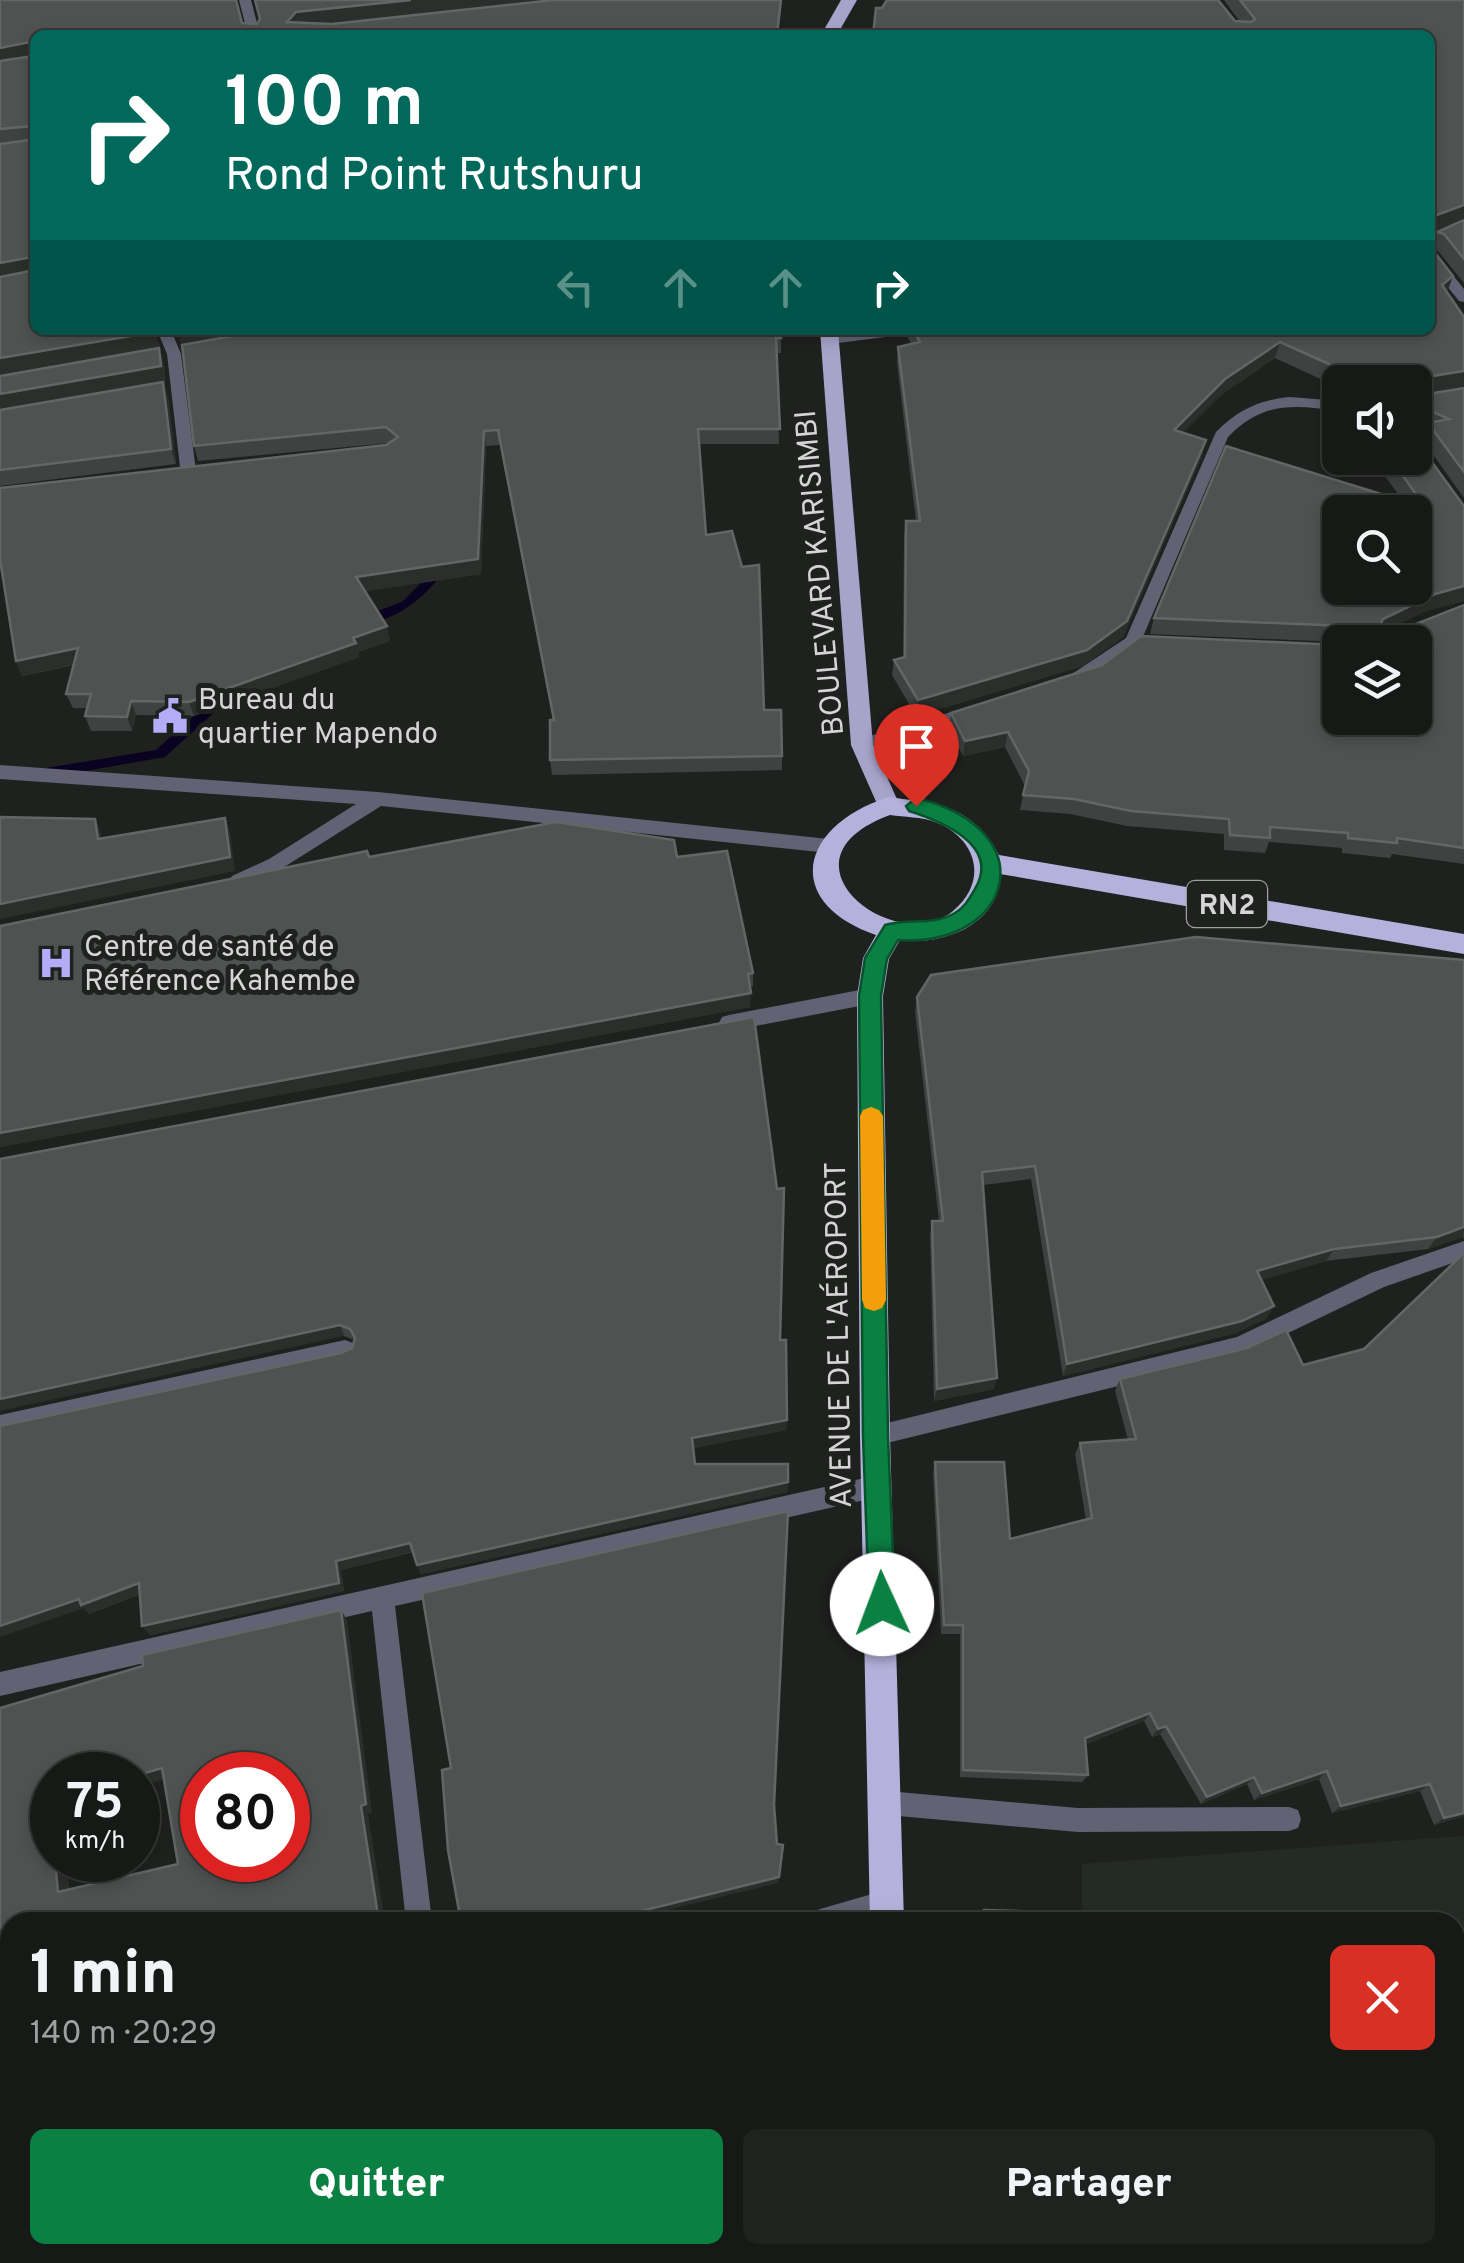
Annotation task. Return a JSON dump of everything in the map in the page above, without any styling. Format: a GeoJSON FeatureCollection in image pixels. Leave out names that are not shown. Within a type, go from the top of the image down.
{"type":"FeatureCollection","features":[{"type":"Feature","properties":{"kind":"highway"},"geometry":{"type":"LineString","coordinates":[[889,806],[943,812],[965,825],[982,843],[991,864],[991,880],[985,896],[958,922],[915,932],[892,931],[866,922],[837,898],[825,867],[829,846],[852,820],[889,806]]}},
{"type":"Feature","properties":{"kind":"highway","name":"RN2"},"geometry":{"type":"LineString","coordinates":[[991,864],[1464,944]]}},
{"type":"Feature","properties":{"kind":"highway","name":"AVENUE DE L'AÉROPORT"},"geometry":{"type":"LineString","coordinates":[[886,1912],[888,1803],[875,1436],[870,996],[876,958],[892,931]]}},
{"type":"Feature","properties":{"kind":"main road"},"geometry":{"type":"LineString","coordinates":[[831,30],[848,0]]}},
{"type":"Feature","properties":{"kind":"main road","name":"BOULEVARD KARISIMBI"},"geometry":{"type":"LineString","coordinates":[[830,335],[862,745],[889,806]]}},
{"type":"Feature","properties":{"kind":"street"},"geometry":{"type":"LineString","coordinates":[[244,0],[253,30]]}},
{"type":"Feature","properties":{"kind":"street"},"geometry":{"type":"LineString","coordinates":[[1435,262],[1464,298]]}},
{"type":"Feature","properties":{"kind":"street"},"geometry":{"type":"LineString","coordinates":[[166,335],[174,354],[188,472]]}},
{"type":"Feature","properties":{"kind":"street"},"geometry":{"type":"LineString","coordinates":[[154,357],[192,350]]}},
{"type":"Feature","properties":{"kind":"street"},"geometry":{"type":"LineString","coordinates":[[161,390],[179,387]]}},
{"type":"Feature","properties":{"kind":"street"},"geometry":{"type":"LineString","coordinates":[[1054,688],[1090,673],[1133,642],[1222,435],[1236,418],[1253,408],[1276,403],[1322,404]]}},
{"type":"Feature","properties":{"kind":"street"},"geometry":{"type":"LineString","coordinates":[[152,477],[206,470]]}},
{"type":"Feature","properties":{"kind":"street"},"geometry":{"type":"LineString","coordinates":[[1133,642],[1152,642]]}},
{"type":"Feature","properties":{"kind":"street"},"geometry":{"type":"LineString","coordinates":[[862,745],[1001,703]]}},
{"type":"Feature","properties":{"kind":"street"},"geometry":{"type":"LineString","coordinates":[[0,772],[378,799],[829,846]]}},
{"type":"Feature","properties":{"kind":"street"},"geometry":{"type":"LineString","coordinates":[[218,886],[257,874],[378,799]]}},
{"type":"Feature","properties":{"kind":"street"},"geometry":{"type":"LineString","coordinates":[[715,1025],[870,996]]}},
{"type":"Feature","properties":{"kind":"street"},"geometry":{"type":"LineString","coordinates":[[875,1436],[1240,1346],[1378,1280],[1464,1250]]}},
{"type":"Feature","properties":{"kind":"street"},"geometry":{"type":"LineString","coordinates":[[0,1425],[345,1350]]}},
{"type":"Feature","properties":{"kind":"street"},"geometry":{"type":"LineString","coordinates":[[0,1684],[878,1486]]}},
{"type":"Feature","properties":{"kind":"street"},"geometry":{"type":"LineString","coordinates":[[382,1597],[418,1912]]}},
{"type":"Feature","properties":{"kind":"street"},"geometry":{"type":"LineString","coordinates":[[888,1803],[1078,1820],[1289,1819]]}},
{"type":"Feature","properties":{"kind":"shaded area"},"geometry":{"type":"Polygon","coordinates":[[[1464,1836],[1464,1912],[1082,1912],[1082,1864],[1464,1836]]]}},
{"type":"Feature","properties":{"kind":"building"},"geometry":{"type":"Polygon","coordinates":[[[0,0],[236,0],[242,23],[257,24],[260,19],[255,0],[411,0],[296,12],[287,22],[332,24],[554,0],[781,0],[778,30],[30,30],[30,42],[0,48],[0,0]]]}},
{"type":"Feature","properties":{"kind":"building"},"geometry":{"type":"Polygon","coordinates":[[[887,0],[1218,0],[1235,21],[1251,22],[1255,19],[1240,0],[1464,0],[1464,205],[1435,216],[1435,30],[874,30],[876,8],[882,8],[887,0]]]}},
{"type":"Feature","properties":{"kind":"building"},"geometry":{"type":"Polygon","coordinates":[[[30,56],[30,126],[0,129],[0,61],[30,56]]]}},
{"type":"Feature","properties":{"kind":"building"},"geometry":{"type":"Polygon","coordinates":[[[30,140],[30,257],[0,263],[0,144],[30,140]]]}},
{"type":"Feature","properties":{"kind":"building"},"geometry":{"type":"Polygon","coordinates":[[[1464,220],[1464,259],[1444,234],[1437,232],[1464,220]]]}},
{"type":"Feature","properties":{"kind":"building"},"geometry":{"type":"Polygon","coordinates":[[[1435,253],[1453,276],[1442,285],[1464,317],[1464,371],[1432,376],[1432,365],[1331,365],[1280,342],[1225,379],[1174,430],[1206,440],[1127,621],[1087,650],[918,700],[894,660],[905,657],[906,521],[920,521],[898,347],[920,342],[916,335],[1435,335],[1435,253]]]}},
{"type":"Feature","properties":{"kind":"building"},"geometry":{"type":"Polygon","coordinates":[[[30,271],[30,335],[137,335],[0,358],[0,277],[30,271]]]}},
{"type":"Feature","properties":{"kind":"building"},"geometry":{"type":"Polygon","coordinates":[[[237,335],[781,335],[776,338],[780,429],[698,429],[706,535],[732,531],[742,567],[759,565],[764,710],[781,710],[782,756],[550,760],[550,720],[554,720],[498,430],[484,431],[478,559],[356,577],[387,626],[353,638],[356,643],[189,702],[131,701],[127,717],[85,716],[91,694],[66,694],[78,648],[16,661],[0,559],[0,488],[386,445],[398,437],[386,427],[194,446],[182,345],[237,335]]]}},
{"type":"Feature","properties":{"kind":"building"},"geometry":{"type":"Polygon","coordinates":[[[159,348],[161,366],[0,394],[0,376],[159,348]]]}},
{"type":"Feature","properties":{"kind":"building"},"geometry":{"type":"Polygon","coordinates":[[[163,382],[171,449],[0,470],[0,410],[163,382]]]}},
{"type":"Feature","properties":{"kind":"building"},"geometry":{"type":"Polygon","coordinates":[[[1464,388],[1464,472],[1432,428],[1432,422],[1449,419],[1432,412],[1432,393],[1464,388]]]}},
{"type":"Feature","properties":{"kind":"building"},"geometry":{"type":"Polygon","coordinates":[[[1226,446],[1384,495],[1322,495],[1322,605],[1412,605],[1383,619],[1380,625],[1154,618],[1226,446]]]}},
{"type":"Feature","properties":{"kind":"building"},"geometry":{"type":"Polygon","coordinates":[[[1432,462],[1464,506],[1464,586],[1432,595],[1432,495],[1417,495],[1402,475],[1432,475],[1432,462]]]}},
{"type":"Feature","properties":{"kind":"building"},"geometry":{"type":"Polygon","coordinates":[[[1464,605],[1464,848],[1270,827],[1270,838],[1230,835],[1229,819],[1131,811],[1074,799],[1023,795],[1029,771],[1008,732],[965,741],[951,713],[1102,665],[1141,636],[1322,644],[1322,735],[1432,735],[1432,625],[1414,625],[1464,605]]]}},
{"type":"Feature","properties":{"kind":"building"},"geometry":{"type":"Polygon","coordinates":[[[0,817],[95,819],[98,839],[225,818],[230,857],[0,904],[0,817]]]}},
{"type":"Feature","properties":{"kind":"building"},"geometry":{"type":"Polygon","coordinates":[[[556,822],[674,840],[677,857],[727,851],[753,973],[748,974],[751,993],[0,1133],[0,926],[367,851],[369,857],[556,822]]]}},
{"type":"Feature","properties":{"kind":"building"},"geometry":{"type":"Polygon","coordinates":[[[1196,937],[1464,960],[1464,1227],[1437,1237],[1334,1249],[1257,1271],[1274,1306],[1242,1321],[1067,1364],[1035,1166],[982,1172],[997,1378],[937,1389],[932,1221],[943,1221],[917,997],[931,975],[1196,937]]]}},
{"type":"Feature","properties":{"kind":"building"},"geometry":{"type":"Polygon","coordinates":[[[754,1017],[777,1189],[784,1188],[780,1340],[786,1340],[787,1420],[692,1438],[695,1464],[788,1464],[788,1482],[417,1565],[410,1543],[336,1561],[339,1583],[142,1626],[139,1583],[81,1605],[79,1599],[0,1626],[0,1426],[341,1353],[352,1348],[355,1338],[350,1329],[340,1325],[0,1399],[0,1159],[754,1017]]]}},
{"type":"Feature","properties":{"kind":"building"},"geometry":{"type":"Polygon","coordinates":[[[1464,1253],[1464,1813],[1444,1818],[1430,1784],[1341,1806],[1327,1771],[1262,1793],[1254,1777],[1207,1797],[1166,1726],[1158,1729],[1150,1713],[1085,1738],[1088,1775],[963,1770],[963,1625],[944,1625],[935,1462],[1004,1462],[1010,1539],[1092,1518],[1080,1443],[1136,1439],[1120,1379],[1247,1348],[1286,1330],[1303,1365],[1364,1349],[1464,1253]]]}},
{"type":"Feature","properties":{"kind":"building"},"geometry":{"type":"Polygon","coordinates":[[[788,1511],[774,1805],[777,1844],[783,1845],[779,1877],[637,1912],[459,1912],[448,1850],[442,1770],[451,1768],[422,1593],[788,1511]]]}},
{"type":"Feature","properties":{"kind":"building"},"geometry":{"type":"Polygon","coordinates":[[[341,1610],[366,1804],[361,1806],[377,1912],[0,1912],[0,1708],[143,1666],[142,1655],[341,1610]]]}},
{"type":"Feature","properties":{"kind":"building"},"geometry":{"type":"Polygon","coordinates":[[[984,1910],[1051,1912],[984,1912],[984,1910]]]}},
{"type":"Feature","properties":{"kind":"waterway"},"geometry":{"type":"LineString","coordinates":[[362,621],[406,605],[432,579],[429,567]]}},
{"type":"Feature","properties":{"kind":"waterway"},"geometry":{"type":"LineString","coordinates":[[46,773],[160,754],[221,699]]}},
{"type":"Feature","properties":{"kind":"slow traffic"},"geometry":{"type":"LineString","coordinates":[[871,1116],[874,1300]]}},
{"type":"Feature","properties":{"kind":"place","name":"Bureau du quartier Mapendo"},"geometry":{"type":"Point","coordinates":[170,716]}},
{"type":"Feature","properties":{"kind":"place","name":"Centre de santé de Référence Kahembe"},"geometry":{"type":"Point","coordinates":[56,963]}},
{"type":"Feature","properties":{"kind":"route"},"geometry":{"type":"LineString","coordinates":[[882,1604],[875,1436],[870,996],[876,958],[892,931],[938,930],[958,922],[974,911],[991,880],[991,864],[982,843],[965,825],[943,812],[916,806]]}}]}
